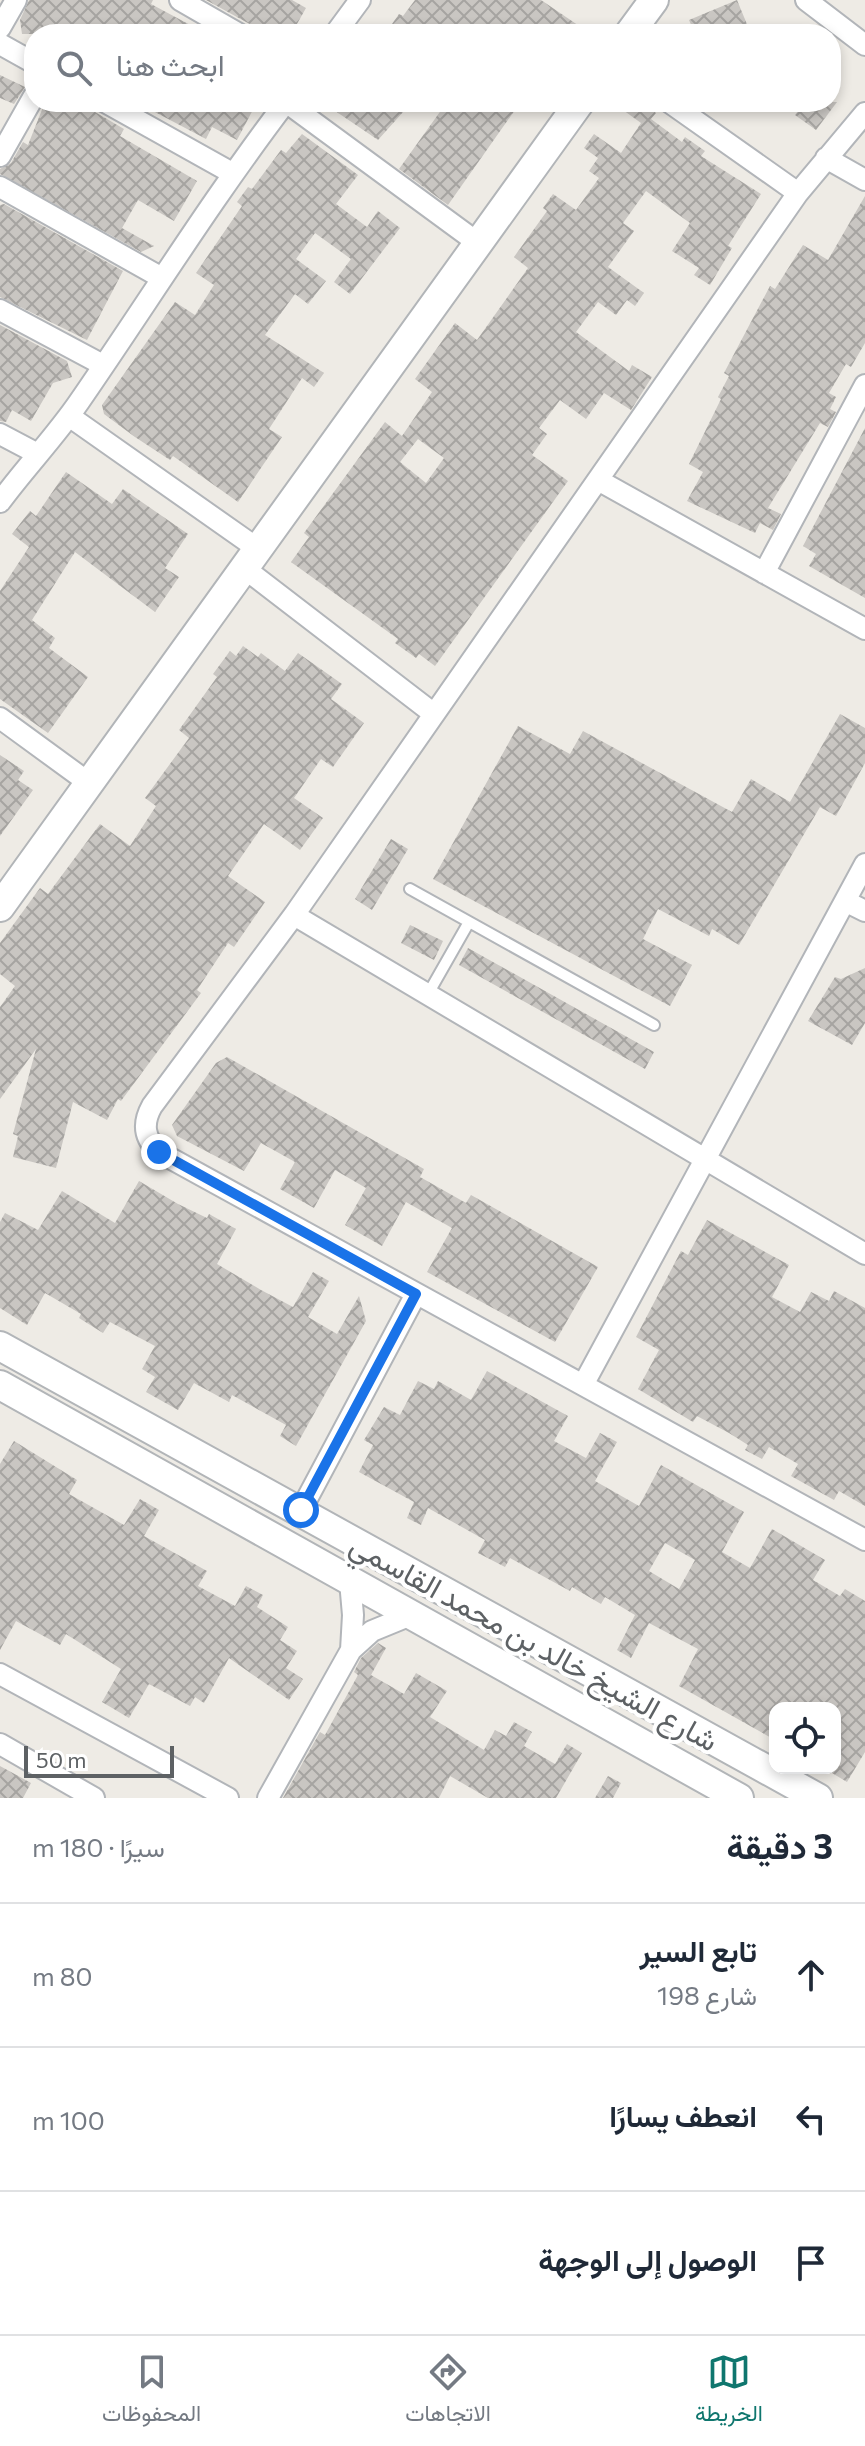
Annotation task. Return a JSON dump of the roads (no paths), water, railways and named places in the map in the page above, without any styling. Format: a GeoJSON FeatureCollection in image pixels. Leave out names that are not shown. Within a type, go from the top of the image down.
{"type":"FeatureCollection","features":[{"type":"Feature","properties":{"kind":"main road"},"geometry":{"type":"LineString","coordinates":[[636,24],[654,0]]}},
{"type":"Feature","properties":{"kind":"main road"},"geometry":{"type":"LineString","coordinates":[[0,907],[573,112]]}},
{"type":"Feature","properties":{"kind":"main road","name":"شارع الشيخ خالد بن محمد القاسمي"},"geometry":{"type":"LineString","coordinates":[[0,1346],[818,1798]]}},
{"type":"Feature","properties":{"kind":"main road","name":"شارع الشيخ خالد بن محمد القاسمي"},"geometry":{"type":"LineString","coordinates":[[0,1385],[739,1798]]}},
{"type":"Feature","properties":{"kind":"street"},"geometry":{"type":"LineString","coordinates":[[0,28],[16,0]]}},
{"type":"Feature","properties":{"kind":"street"},"geometry":{"type":"LineString","coordinates":[[180,0],[222,24]]}},
{"type":"Feature","properties":{"kind":"street"},"geometry":{"type":"LineString","coordinates":[[342,24],[360,0]]}},
{"type":"Feature","properties":{"kind":"street"},"geometry":{"type":"LineString","coordinates":[[806,0],[837,24]]}},
{"type":"Feature","properties":{"kind":"street"},"geometry":{"type":"LineString","coordinates":[[841,27],[865,45]]}},
{"type":"Feature","properties":{"kind":"street"},"geometry":{"type":"LineString","coordinates":[[0,44],[24,57]]}},
{"type":"Feature","properties":{"kind":"street"},"geometry":{"type":"LineString","coordinates":[[0,156],[25,112]]}},
{"type":"Feature","properties":{"kind":"street"},"geometry":{"type":"LineString","coordinates":[[123,112],[232,173]]}},
{"type":"Feature","properties":{"kind":"street"},"geometry":{"type":"LineString","coordinates":[[0,502],[36,453],[69,416],[232,173],[278,112]]}},
{"type":"Feature","properties":{"kind":"street"},"geometry":{"type":"LineString","coordinates":[[300,112],[478,243]]}},
{"type":"Feature","properties":{"kind":"street"},"geometry":{"type":"LineString","coordinates":[[683,112],[798,193]]}},
{"type":"Feature","properties":{"kind":"street"},"geometry":{"type":"LineString","coordinates":[[865,113],[798,193],[294,915],[145,1118],[145,1131],[159,1152],[865,1540]]}},
{"type":"Feature","properties":{"kind":"street"},"geometry":{"type":"LineString","coordinates":[[826,158],[865,180]]}},
{"type":"Feature","properties":{"kind":"street"},"geometry":{"type":"LineString","coordinates":[[0,187],[162,278]]}},
{"type":"Feature","properties":{"kind":"street"},"geometry":{"type":"LineString","coordinates":[[0,310],[103,365]]}},
{"type":"Feature","properties":{"kind":"street"},"geometry":{"type":"LineString","coordinates":[[764,573],[864,392]]}},
{"type":"Feature","properties":{"kind":"street"},"geometry":{"type":"LineString","coordinates":[[69,416],[251,559],[434,714]]}},
{"type":"Feature","properties":{"kind":"street"},"geometry":{"type":"LineString","coordinates":[[0,434],[36,453]]}},
{"type":"Feature","properties":{"kind":"street"},"geometry":{"type":"LineString","coordinates":[[598,480],[865,629]]}},
{"type":"Feature","properties":{"kind":"street"},"geometry":{"type":"LineString","coordinates":[[0,718],[89,783]]}},
{"type":"Feature","properties":{"kind":"street"},"geometry":{"type":"LineString","coordinates":[[583,1385],[865,864]]}},
{"type":"Feature","properties":{"kind":"street"},"geometry":{"type":"LineString","coordinates":[[845,901],[865,911]]}},
{"type":"Feature","properties":{"kind":"street"},"geometry":{"type":"LineString","coordinates":[[294,915],[865,1254]]}},
{"type":"Feature","properties":{"kind":"street"},"geometry":{"type":"LineString","coordinates":[[301,1510],[416,1294]]}},
{"type":"Feature","properties":{"kind":"street"},"geometry":{"type":"LineString","coordinates":[[350,1581],[353,1615],[351,1650]]}},
{"type":"Feature","properties":{"kind":"street"},"geometry":{"type":"LineString","coordinates":[[268,1798],[351,1650],[372,1631],[411,1615]]}},
{"type":"Feature","properties":{"kind":"street"},"geometry":{"type":"LineString","coordinates":[[0,1674],[228,1798]]}},
{"type":"Feature","properties":{"kind":"street"},"geometry":{"type":"LineString","coordinates":[[0,1744],[94,1798]]}},
{"type":"Feature","properties":{"kind":"lane"},"geometry":{"type":"LineString","coordinates":[[410,889],[654,1025]]}},
{"type":"Feature","properties":{"kind":"lane"},"geometry":{"type":"LineString","coordinates":[[428,994],[469,922]]}}]}
